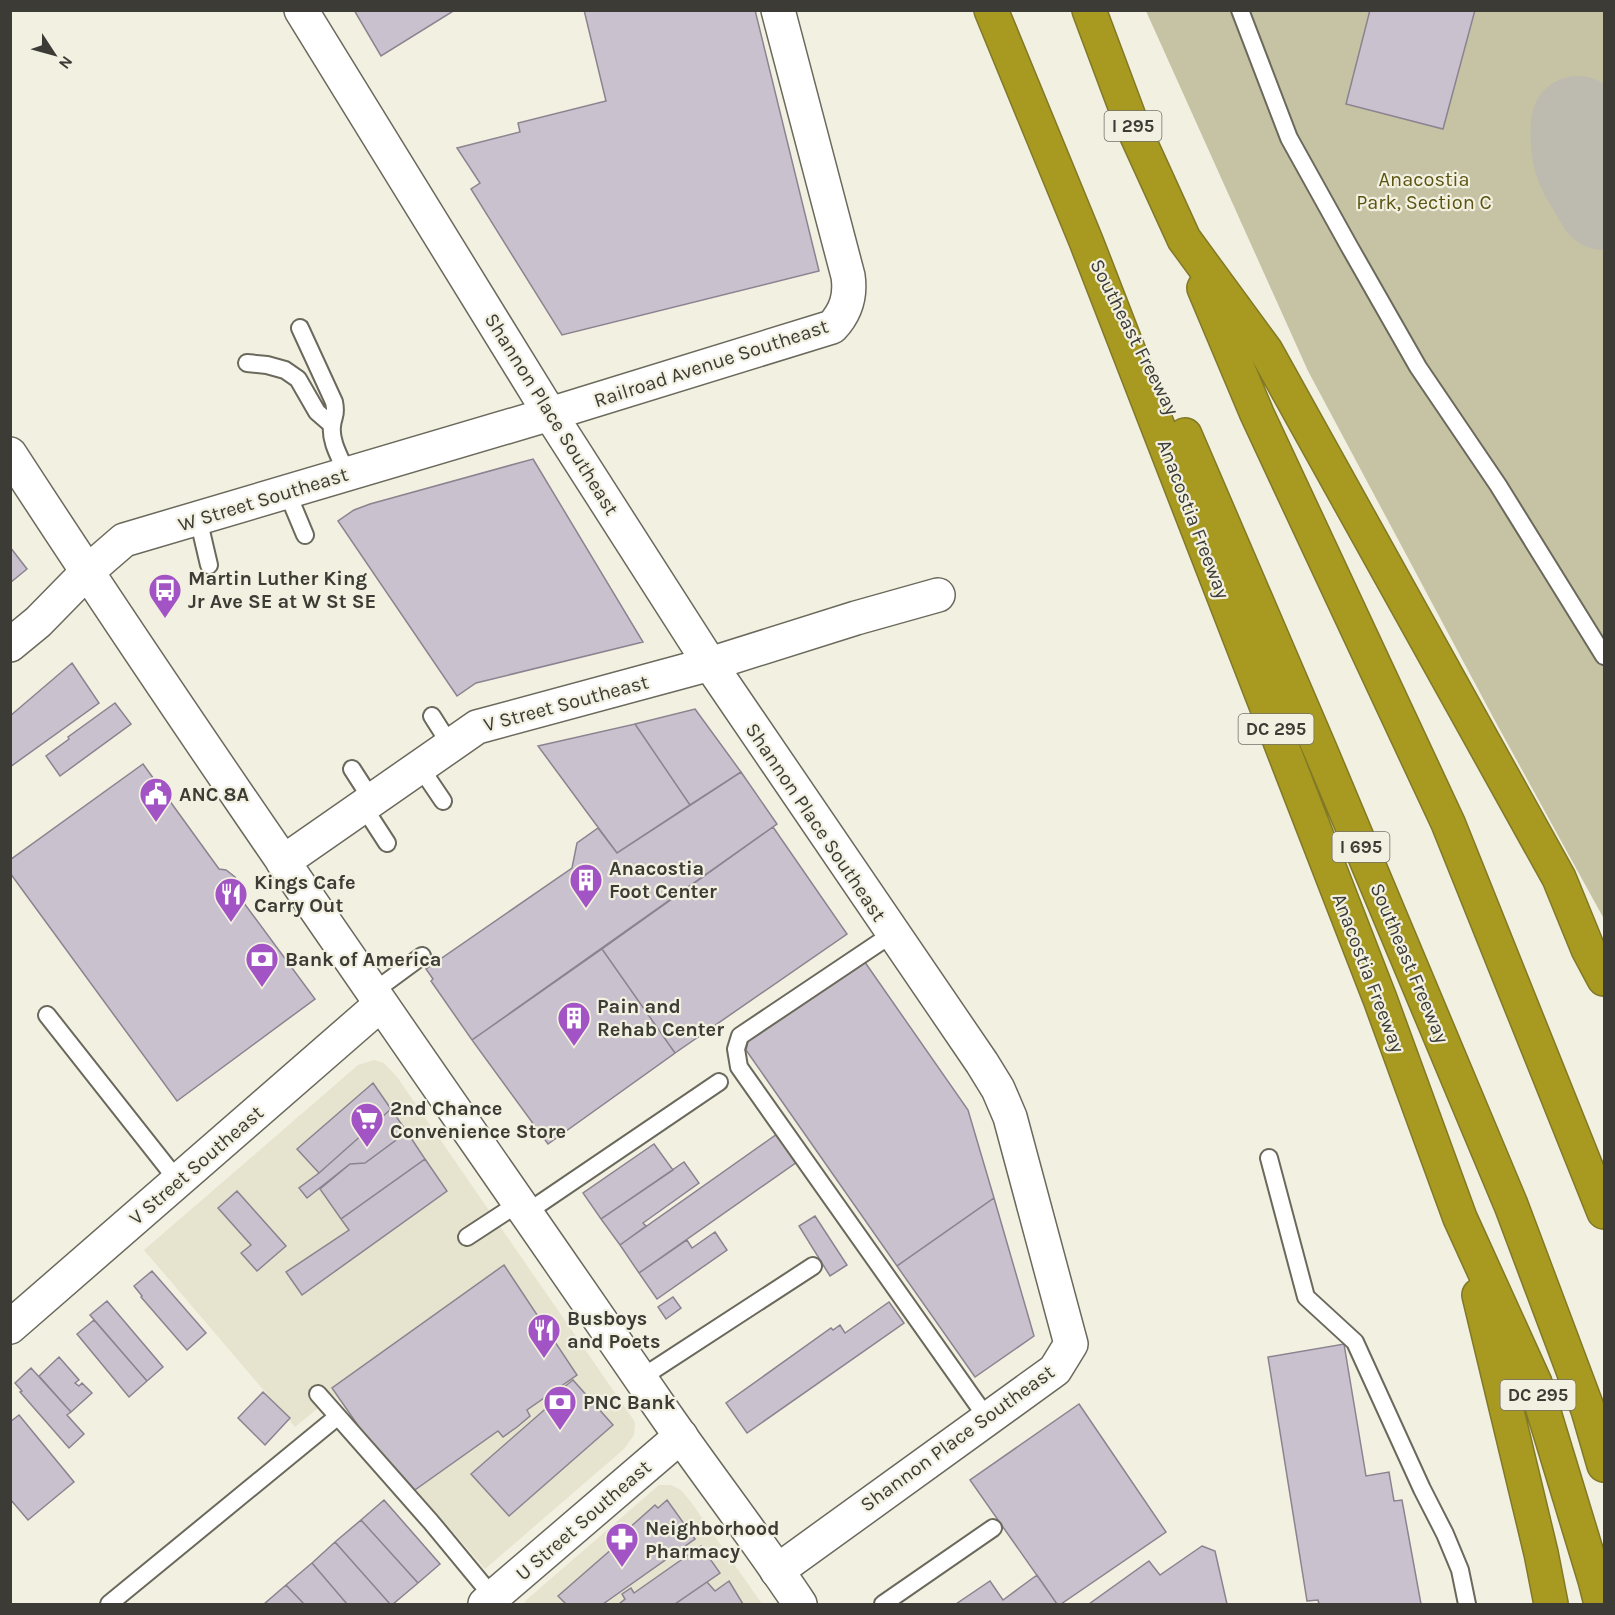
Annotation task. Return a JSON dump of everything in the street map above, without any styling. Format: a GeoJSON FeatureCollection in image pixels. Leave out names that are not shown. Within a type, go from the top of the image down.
{"type":"FeatureCollection","features":[{"type":"Feature","properties":{"kind":"highway","name":"Anacostia Freeway"},"geometry":{"type":"LineString","coordinates":[[991,10],[1086,241],[1380,999],[1460,1218],[1534,1383],[1595,1580],[1600,1605]]}},
{"type":"Feature","properties":{"kind":"highway","name":"I 295"},"geometry":{"type":"LineString","coordinates":[[1089,10],[1132,125],[1184,239]]}},
{"type":"Feature","properties":{"kind":"highway"},"geometry":{"type":"LineString","coordinates":[[1184,239],[1266,351],[1559,878],[1588,949],[1605,979]]}},
{"type":"Feature","properties":{"kind":"highway"},"geometry":{"type":"LineString","coordinates":[[1184,239],[1257,414],[1448,823],[1605,1212]]}},
{"type":"Feature","properties":{"kind":"highway","name":"Southeast Freeway"},"geometry":{"type":"LineString","coordinates":[[1086,241],[1171,404],[1319,747],[1511,1205],[1588,1410],[1605,1465]]}},
{"type":"Feature","properties":{"kind":"highway"},"geometry":{"type":"LineString","coordinates":[[1460,1218],[1541,1553],[1551,1605]]}},
{"type":"Feature","properties":{"kind":"street","name":"Shannon Place Southeast"},"geometry":{"type":"LineString","coordinates":[[301,10],[550,414],[710,664],[982,1063],[998,1089],[1010,1117],[1071,1344],[1055,1370],[777,1571]]}},
{"type":"Feature","properties":{"kind":"street","name":"Railroad Avenue Southeast"},"geometry":{"type":"LineString","coordinates":[[550,414],[832,327],[846,309],[850,288],[848,276],[778,10]]}},
{"type":"Feature","properties":{"kind":"street","name":"W Street Southeast"},"geometry":{"type":"LineString","coordinates":[[10,645],[38,622],[87,572],[124,540],[550,414]]}},
{"type":"Feature","properties":{"kind":"street"},"geometry":{"type":"LineString","coordinates":[[10,454],[283,862],[800,1605]]}},
{"type":"Feature","properties":{"kind":"street","name":"V Street Southeast"},"geometry":{"type":"LineString","coordinates":[[283,862],[477,727],[710,664],[938,595]]}},
{"type":"Feature","properties":{"kind":"street","name":"V Street Southeast"},"geometry":{"type":"LineString","coordinates":[[10,1327],[178,1181],[377,998]]}},
{"type":"Feature","properties":{"kind":"street","name":"U Street Southeast"},"geometry":{"type":"LineString","coordinates":[[489,1601],[681,1436]]}},
{"type":"Feature","properties":{"kind":"lane"},"geometry":{"type":"LineString","coordinates":[[1244,13],[1289,138],[1349,246],[1418,367],[1498,485],[1605,656]]}},
{"type":"Feature","properties":{"kind":"lane"},"geometry":{"type":"LineString","coordinates":[[300,328],[334,402],[337,413],[332,425],[334,443],[347,474]]}},
{"type":"Feature","properties":{"kind":"lane"},"geometry":{"type":"LineString","coordinates":[[247,363],[285,370],[298,379],[317,412],[332,425]]}},
{"type":"Feature","properties":{"kind":"lane"},"geometry":{"type":"LineString","coordinates":[[287,492],[305,535]]}},
{"type":"Feature","properties":{"kind":"lane"},"geometry":{"type":"LineString","coordinates":[[198,518],[209,565]]}},
{"type":"Feature","properties":{"kind":"lane"},"geometry":{"type":"LineString","coordinates":[[432,716],[451,746]]}},
{"type":"Feature","properties":{"kind":"lane"},"geometry":{"type":"LineString","coordinates":[[420,767],[443,801]]}},
{"type":"Feature","properties":{"kind":"lane"},"geometry":{"type":"LineString","coordinates":[[352,769],[387,843]]}},
{"type":"Feature","properties":{"kind":"lane"},"geometry":{"type":"LineString","coordinates":[[892,933],[740,1036],[736,1049],[739,1067],[987,1418]]}},
{"type":"Feature","properties":{"kind":"lane"},"geometry":{"type":"LineString","coordinates":[[377,998],[422,956]]}},
{"type":"Feature","properties":{"kind":"lane"},"geometry":{"type":"LineString","coordinates":[[47,1015],[178,1181]]}},
{"type":"Feature","properties":{"kind":"lane"},"geometry":{"type":"LineString","coordinates":[[467,1237],[523,1208],[718,1082]]}},
{"type":"Feature","properties":{"kind":"lane"},"geometry":{"type":"LineString","coordinates":[[1269,1158],[1306,1298],[1355,1342],[1422,1489],[1446,1534],[1460,1569],[1467,1605]]}},
{"type":"Feature","properties":{"kind":"lane"},"geometry":{"type":"LineString","coordinates":[[641,1378],[813,1266]]}},
{"type":"Feature","properties":{"kind":"lane"},"geometry":{"type":"LineString","coordinates":[[318,1394],[431,1522],[489,1601]]}},
{"type":"Feature","properties":{"kind":"lane"},"geometry":{"type":"LineString","coordinates":[[109,1605],[337,1417]]}},
{"type":"Feature","properties":{"kind":"lane"},"geometry":{"type":"LineString","coordinates":[[883,1605],[993,1528]]}},
{"type":"Feature","properties":{"kind":"shaded area"},"geometry":{"type":"Polygon","coordinates":[[[374,1060],[384,1063],[397,1077],[635,1422],[634,1435],[624,1449],[485,1569],[334,1395],[295,1427],[144,1250],[358,1065],[374,1060]]]}},
{"type":"Feature","properties":{"kind":"shaded area"},"geometry":{"type":"Polygon","coordinates":[[[659,1485],[671,1485],[681,1490],[762,1604],[526,1604],[524,1602],[659,1485]]]}},
{"type":"Feature","properties":{"kind":"green space","name":"Anacostia Park, Section C"},"geometry":{"type":"Polygon","coordinates":[[[1146,11],[1604,11],[1604,919],[1308,371],[1146,11]]]}},
{"type":"Feature","properties":{"kind":"building"},"geometry":{"type":"Polygon","coordinates":[[[354,10],[455,10],[381,56],[354,10]]]}},
{"type":"Feature","properties":{"kind":"building"},"geometry":{"type":"Polygon","coordinates":[[[584,10],[755,10],[819,271],[562,335],[471,189],[480,183],[457,148],[520,132],[518,123],[606,101],[584,10]]]}},
{"type":"Feature","properties":{"kind":"building"},"geometry":{"type":"Polygon","coordinates":[[[1370,10],[1475,10],[1443,129],[1346,104],[1370,10]]]}},
{"type":"Feature","properties":{"kind":"building"},"geometry":{"type":"Polygon","coordinates":[[[533,459],[643,642],[476,683],[457,696],[338,521],[354,510],[370,504],[533,459]]]}},
{"type":"Feature","properties":{"kind":"building"},"geometry":{"type":"Polygon","coordinates":[[[10,547],[27,569],[10,583],[10,547]]]}},
{"type":"Feature","properties":{"kind":"building"},"geometry":{"type":"Polygon","coordinates":[[[72,663],[99,703],[10,767],[10,716],[72,663]]]}},
{"type":"Feature","properties":{"kind":"building"},"geometry":{"type":"Polygon","coordinates":[[[115,703],[131,724],[60,776],[46,756],[115,703]]]}},
{"type":"Feature","properties":{"kind":"building"},"geometry":{"type":"Polygon","coordinates":[[[695,709],[741,772],[690,805],[635,724],[695,709]]]}},
{"type":"Feature","properties":{"kind":"building"},"geometry":{"type":"Polygon","coordinates":[[[635,724],[690,805],[617,853],[538,746],[635,724]]]}},
{"type":"Feature","properties":{"kind":"building"},"geometry":{"type":"Polygon","coordinates":[[[143,764],[219,869],[226,870],[235,877],[239,885],[238,895],[315,999],[177,1101],[10,873],[10,860],[143,764]]]}},
{"type":"Feature","properties":{"kind":"building","name":"Anacostia Foot Center"},"geometry":{"type":"Polygon","coordinates":[[[741,772],[777,824],[472,1040],[431,981],[433,979],[426,969],[572,868],[577,843],[598,828],[617,853],[741,772]]]}},
{"type":"Feature","properties":{"kind":"building"},"geometry":{"type":"Polygon","coordinates":[[[773,827],[847,934],[675,1053],[602,949],[773,827]]]}},
{"type":"Feature","properties":{"kind":"building","name":"Pain and Rehab Center"},"geometry":{"type":"Polygon","coordinates":[[[602,949],[675,1053],[548,1144],[472,1040],[602,949]]]}},
{"type":"Feature","properties":{"kind":"building"},"geometry":{"type":"Polygon","coordinates":[[[862,958],[968,1110],[994,1198],[897,1266],[746,1050],[749,1037],[862,958]]]}},
{"type":"Feature","properties":{"kind":"building"},"geometry":{"type":"Polygon","coordinates":[[[373,1083],[391,1109],[319,1173],[297,1149],[373,1083]]]}},
{"type":"Feature","properties":{"kind":"building","name":"2nd Chance Convenience Store"},"geometry":{"type":"Polygon","coordinates":[[[391,1109],[407,1132],[365,1163],[350,1164],[307,1198],[299,1188],[391,1109]]]}},
{"type":"Feature","properties":{"kind":"building"},"geometry":{"type":"Polygon","coordinates":[[[407,1132],[425,1159],[341,1219],[320,1189],[350,1164],[365,1163],[407,1132]]]}},
{"type":"Feature","properties":{"kind":"building"},"geometry":{"type":"Polygon","coordinates":[[[777,1134],[797,1162],[639,1273],[620,1245],[777,1134]]]}},
{"type":"Feature","properties":{"kind":"building"},"geometry":{"type":"Polygon","coordinates":[[[654,1144],[673,1170],[601,1219],[583,1193],[654,1144]]]}},
{"type":"Feature","properties":{"kind":"building"},"geometry":{"type":"Polygon","coordinates":[[[425,1159],[447,1191],[302,1295],[286,1272],[349,1230],[341,1219],[425,1159]]]}},
{"type":"Feature","properties":{"kind":"building"},"geometry":{"type":"Polygon","coordinates":[[[684,1162],[699,1183],[643,1223],[646,1226],[620,1245],[601,1219],[684,1162]]]}},
{"type":"Feature","properties":{"kind":"building"},"geometry":{"type":"Polygon","coordinates":[[[237,1191],[286,1246],[257,1271],[241,1253],[251,1245],[218,1208],[237,1191]]]}},
{"type":"Feature","properties":{"kind":"building"},"geometry":{"type":"Polygon","coordinates":[[[994,1198],[1034,1336],[975,1377],[897,1266],[994,1198]]]}},
{"type":"Feature","properties":{"kind":"building"},"geometry":{"type":"Polygon","coordinates":[[[815,1216],[847,1265],[830,1276],[799,1226],[815,1216]]]}},
{"type":"Feature","properties":{"kind":"building"},"geometry":{"type":"Polygon","coordinates":[[[715,1232],[727,1250],[657,1299],[639,1273],[687,1240],[692,1248],[715,1232]]]}},
{"type":"Feature","properties":{"kind":"building"},"geometry":{"type":"Polygon","coordinates":[[[504,1265],[577,1375],[527,1410],[530,1416],[503,1437],[498,1431],[412,1492],[375,1450],[332,1388],[504,1265]]]}},
{"type":"Feature","properties":{"kind":"building"},"geometry":{"type":"Polygon","coordinates":[[[152,1271],[206,1333],[187,1350],[134,1286],[152,1271]]]}},
{"type":"Feature","properties":{"kind":"building"},"geometry":{"type":"Polygon","coordinates":[[[673,1297],[681,1308],[666,1319],[658,1307],[673,1297]]]}},
{"type":"Feature","properties":{"kind":"building"},"geometry":{"type":"Polygon","coordinates":[[[107,1301],[163,1367],[147,1381],[90,1315],[107,1301]]]}},
{"type":"Feature","properties":{"kind":"building"},"geometry":{"type":"Polygon","coordinates":[[[889,1302],[904,1323],[747,1433],[726,1403],[831,1328],[833,1330],[840,1325],[845,1333],[889,1302]]]}},
{"type":"Feature","properties":{"kind":"building"},"geometry":{"type":"Polygon","coordinates":[[[94,1320],[147,1381],[129,1397],[77,1334],[94,1320]]]}},
{"type":"Feature","properties":{"kind":"building"},"geometry":{"type":"Polygon","coordinates":[[[1344,1344],[1366,1476],[1389,1472],[1394,1501],[1402,1500],[1421,1604],[1319,1604],[1318,1600],[1307,1601],[1268,1357],[1344,1344]]]}},
{"type":"Feature","properties":{"kind":"building"},"geometry":{"type":"Polygon","coordinates":[[[59,1357],[79,1380],[75,1383],[79,1386],[82,1383],[92,1393],[71,1412],[39,1376],[59,1357]]]}},
{"type":"Feature","properties":{"kind":"building"},"geometry":{"type":"Polygon","coordinates":[[[31,1368],[71,1412],[67,1415],[84,1434],[69,1448],[20,1392],[22,1391],[15,1383],[31,1368]]]}},
{"type":"Feature","properties":{"kind":"building"},"geometry":{"type":"Polygon","coordinates":[[[573,1380],[613,1425],[509,1516],[471,1474],[567,1390],[564,1387],[573,1380]]]}},
{"type":"Feature","properties":{"kind":"building"},"geometry":{"type":"Polygon","coordinates":[[[263,1392],[290,1418],[265,1445],[238,1418],[263,1392]]]}},
{"type":"Feature","properties":{"kind":"building"},"geometry":{"type":"Polygon","coordinates":[[[1079,1404],[1166,1532],[1061,1604],[1057,1604],[970,1480],[1079,1404]]]}},
{"type":"Feature","properties":{"kind":"building"},"geometry":{"type":"Polygon","coordinates":[[[19,1415],[74,1482],[28,1520],[10,1499],[10,1422],[19,1415]]]}},
{"type":"Feature","properties":{"kind":"building"},"geometry":{"type":"Polygon","coordinates":[[[384,1500],[440,1564],[418,1583],[361,1520],[384,1500]]]}},
{"type":"Feature","properties":{"kind":"building","name":"Neighborhood Pharmacy"},"geometry":{"type":"Polygon","coordinates":[[[667,1500],[695,1539],[603,1604],[566,1604],[558,1596],[621,1541],[618,1538],[655,1505],[658,1508],[667,1500]]]}},
{"type":"Feature","properties":{"kind":"building"},"geometry":{"type":"Polygon","coordinates":[[[361,1520],[418,1583],[393,1604],[390,1604],[335,1542],[361,1520]]]}},
{"type":"Feature","properties":{"kind":"building"},"geometry":{"type":"Polygon","coordinates":[[[335,1542],[390,1604],[347,1604],[312,1563],[335,1542]]]}},
{"type":"Feature","properties":{"kind":"building"},"geometry":{"type":"Polygon","coordinates":[[[701,1546],[720,1573],[675,1604],[619,1604],[625,1599],[622,1594],[631,1588],[634,1593],[701,1546]]]}},
{"type":"Feature","properties":{"kind":"building"},"geometry":{"type":"Polygon","coordinates":[[[1202,1546],[1215,1551],[1227,1604],[1089,1604],[1149,1561],[1160,1575],[1202,1546]]]}},
{"type":"Feature","properties":{"kind":"building"},"geometry":{"type":"Polygon","coordinates":[[[312,1563],[347,1604],[304,1604],[286,1585],[312,1563]]]}},
{"type":"Feature","properties":{"kind":"building"},"geometry":{"type":"Polygon","coordinates":[[[1037,1575],[1057,1604],[956,1604],[990,1581],[1003,1600],[1037,1575]]]}},
{"type":"Feature","properties":{"kind":"building"},"geometry":{"type":"Polygon","coordinates":[[[729,1581],[743,1604],[675,1604],[707,1582],[715,1591],[729,1581]]]}},
{"type":"Feature","properties":{"kind":"building"},"geometry":{"type":"Polygon","coordinates":[[[286,1585],[304,1604],[264,1604],[286,1585]]]}},
{"type":"Feature","properties":{"kind":"taxiway"},"geometry":{"type":"LineString","coordinates":[[1578,123],[1577,137],[1580,157],[1604,203]]}},
{"type":"Feature","properties":{"kind":"place","name":"Martin Luther King Jr Ave SE at W St SE"},"geometry":{"type":"Point","coordinates":[165,619]}},
{"type":"Feature","properties":{"kind":"place","name":"ANC 8A"},"geometry":{"type":"Point","coordinates":[156,823]}},
{"type":"Feature","properties":{"kind":"place","name":"Anacostia Foot Center"},"geometry":{"type":"Point","coordinates":[586,909]}},
{"type":"Feature","properties":{"kind":"place","name":"Kings Cafe Carry Out"},"geometry":{"type":"Point","coordinates":[231,923]}},
{"type":"Feature","properties":{"kind":"place","name":"Bank of America"},"geometry":{"type":"Point","coordinates":[262,988]}},
{"type":"Feature","properties":{"kind":"place","name":"Pain and Rehab Center"},"geometry":{"type":"Point","coordinates":[574,1047]}},
{"type":"Feature","properties":{"kind":"place","name":"2nd Chance Convenience Store"},"geometry":{"type":"Point","coordinates":[367,1148]}},
{"type":"Feature","properties":{"kind":"place","name":"Busboys and Poets"},"geometry":{"type":"Point","coordinates":[544,1359]}},
{"type":"Feature","properties":{"kind":"place","name":"PNC Bank"},"geometry":{"type":"Point","coordinates":[560,1431]}},
{"type":"Feature","properties":{"kind":"place","name":"Neighborhood Pharmacy"},"geometry":{"type":"Point","coordinates":[622,1568]}}]}
